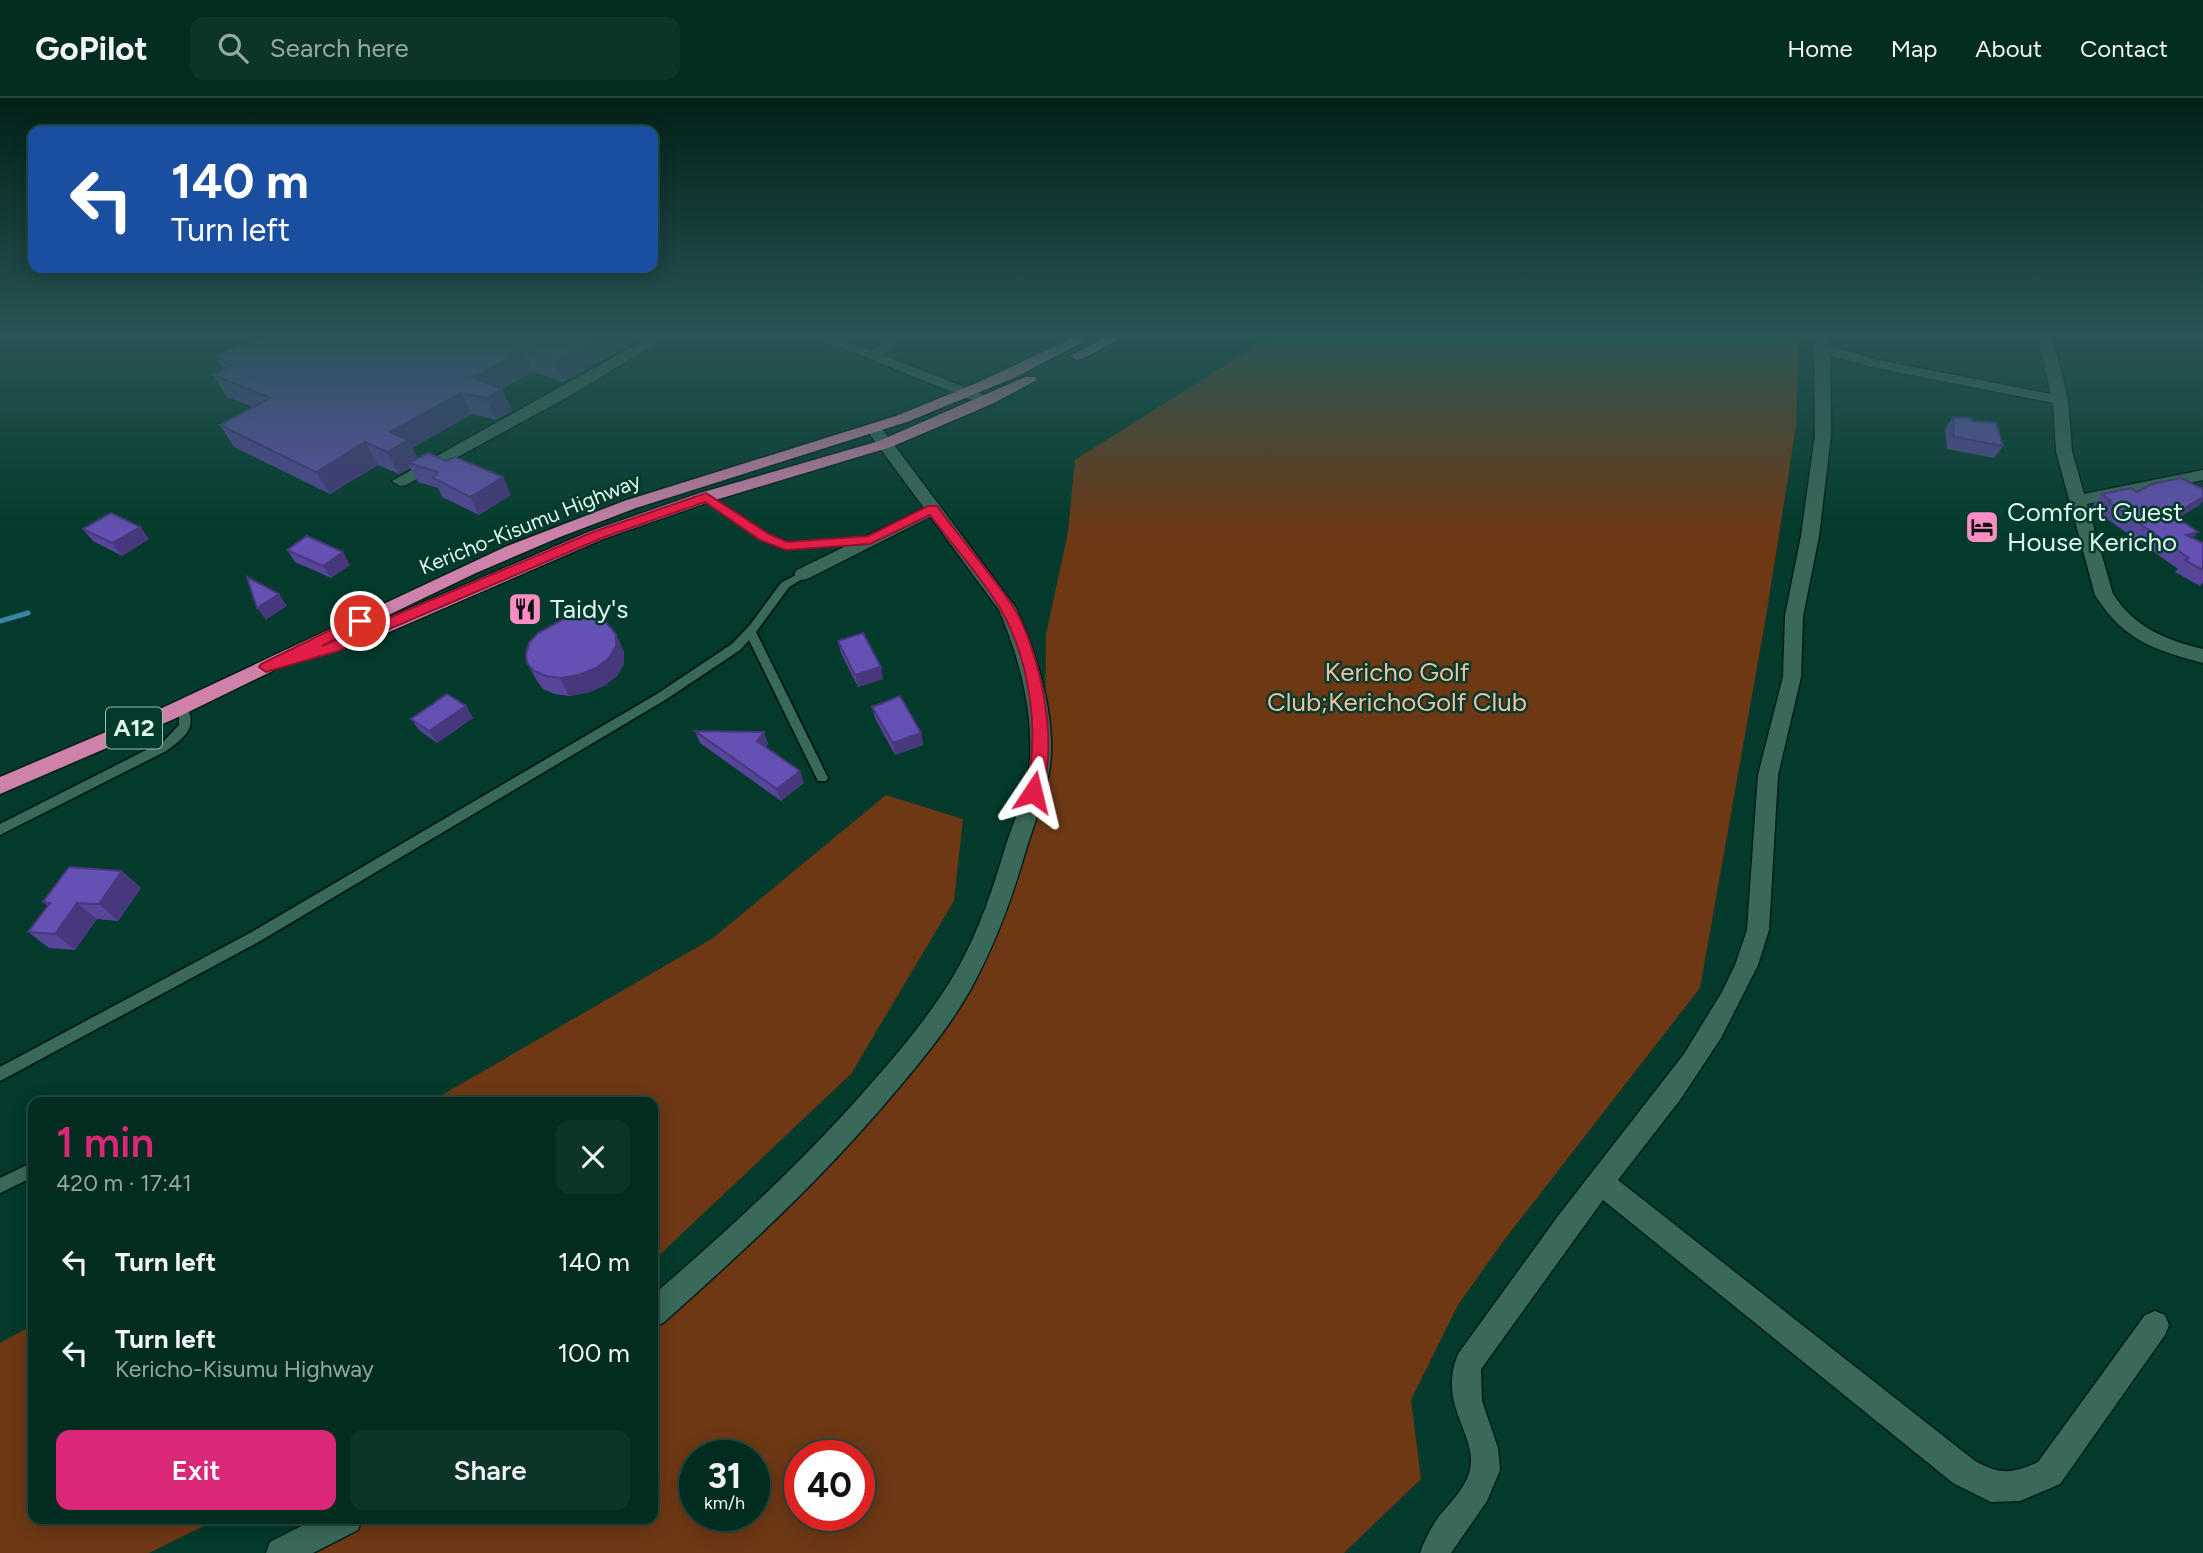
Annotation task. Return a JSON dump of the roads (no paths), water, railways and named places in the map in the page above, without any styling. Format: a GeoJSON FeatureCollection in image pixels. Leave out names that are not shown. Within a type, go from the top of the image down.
{"type":"FeatureCollection","features":[{"type":"Feature","properties":{"kind":"highway","name":"Kericho-Kisumu Highway"},"geometry":{"type":"LineString","coordinates":[[0,786],[266,667],[321,638],[495,558],[596,517],[879,436],[948,402]]}},
{"type":"Feature","properties":{"kind":"highway","name":"Kericho-Kisumu Highway"},"geometry":{"type":"LineString","coordinates":[[266,667],[333,648],[597,535],[879,436],[985,402]]}},
{"type":"Feature","properties":{"kind":"street"},"geometry":{"type":"LineString","coordinates":[[400,481],[548,402]]}},
{"type":"Feature","properties":{"kind":"street"},"geometry":{"type":"LineString","coordinates":[[1434,1553],[1480,1483],[1485,1469],[1486,1459],[1469,1412],[1465,1387],[1468,1364],[1600,1182],[1688,1069],[1736,991],[1758,930],[1768,775],[1792,677],[1794,615],[1810,536],[1823,435],[1823,402]]}},
{"type":"Feature","properties":{"kind":"street"},"geometry":{"type":"LineString","coordinates":[[2060,402],[2064,452],[2096,574],[2112,609],[2140,635],[2160,645],[2203,656]]}},
{"type":"Feature","properties":{"kind":"street"},"geometry":{"type":"LineString","coordinates":[[658,1308],[729,1247],[838,1141],[917,1048],[966,976],[998,909],[1038,771],[1040,737],[1034,687],[1022,642],[1007,608],[879,436]]}},
{"type":"Feature","properties":{"kind":"street"},"geometry":{"type":"LineString","coordinates":[[2077,501],[2203,475]]}},
{"type":"Feature","properties":{"kind":"street"},"geometry":{"type":"LineString","coordinates":[[803,574],[932,509]]}},
{"type":"Feature","properties":{"kind":"street"},"geometry":{"type":"LineString","coordinates":[[1600,1182],[1964,1472],[1991,1487],[2020,1486],[2049,1473],[2155,1325]]}},
{"type":"Feature","properties":{"kind":"street"},"geometry":{"type":"LineString","coordinates":[[281,1553],[337,1524]]}},
{"type":"Feature","properties":{"kind":"lane"},"geometry":{"type":"LineString","coordinates":[[706,497],[757,532],[786,546],[870,540]]}},
{"type":"Feature","properties":{"kind":"lane"},"geometry":{"type":"LineString","coordinates":[[0,1074],[255,937],[661,697],[716,662],[751,632],[785,585],[803,574]]}},
{"type":"Feature","properties":{"kind":"lane"},"geometry":{"type":"LineString","coordinates":[[751,632],[822,778]]}},
{"type":"Feature","properties":{"kind":"lane"},"geometry":{"type":"LineString","coordinates":[[0,830],[162,748],[183,731],[187,722],[186,713],[181,706]]}},
{"type":"Feature","properties":{"kind":"lane"},"geometry":{"type":"LineString","coordinates":[[0,1186],[28,1172]]}},
{"type":"Feature","properties":{"kind":"waterway"},"geometry":{"type":"LineString","coordinates":[[0,621],[28,613]]}},
{"type":"Feature","properties":{"kind":"place","name":"Comfort Guest House Kericho"},"geometry":{"type":"Point","coordinates":[1982,527]}},
{"type":"Feature","properties":{"kind":"place","name":"Taidy's"},"geometry":{"type":"Point","coordinates":[525,609]}},
{"type":"Feature","properties":{"kind":"park label","name":"Kericho Golf Club;KerichoGolf Club"},"geometry":{"type":"Point","coordinates":[1397,687]}}]}
